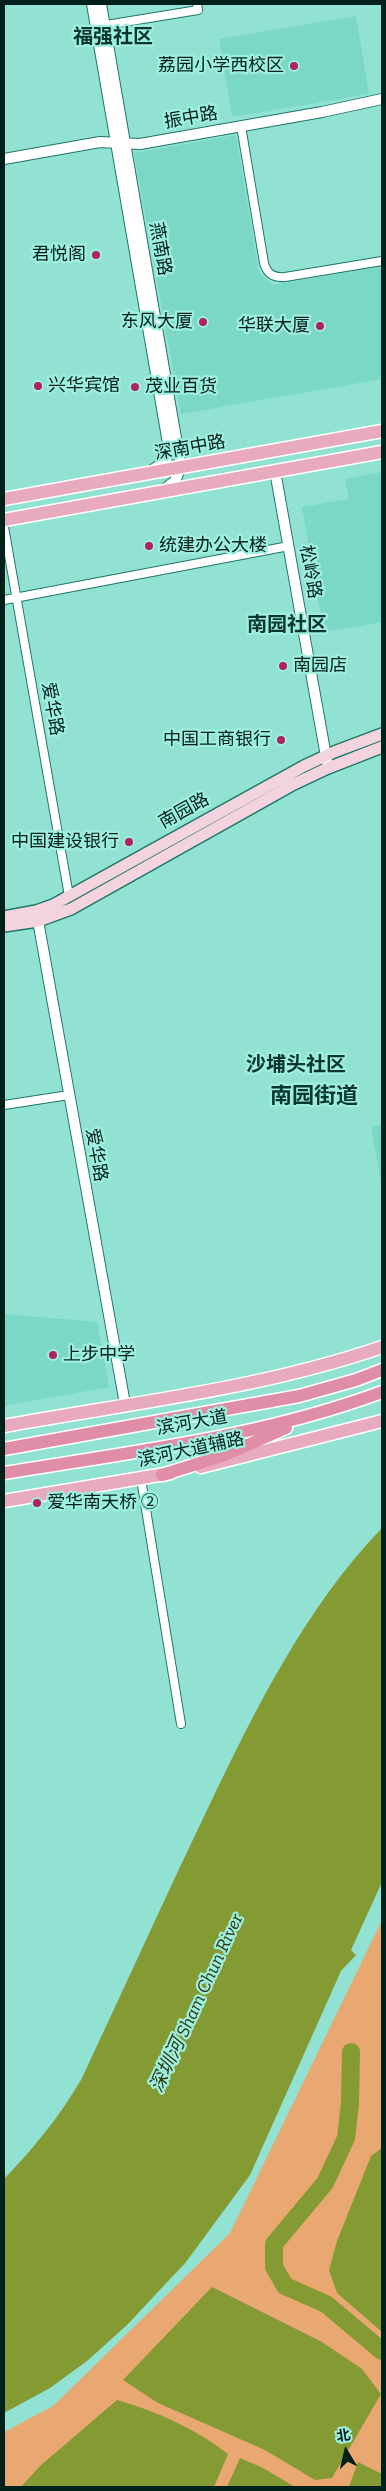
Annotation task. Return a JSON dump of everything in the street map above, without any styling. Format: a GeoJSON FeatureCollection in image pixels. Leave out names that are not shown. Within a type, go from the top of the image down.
{"type":"FeatureCollection","features":[{"type":"Feature","properties":{"kind":"highway","name":"滨河大道"},"geometry":{"type":"LineString","coordinates":[[4,1449],[259,1404],[356,1380],[382,1368]]}},
{"type":"Feature","properties":{"kind":"highway","name":"滨河大道"},"geometry":{"type":"LineString","coordinates":[[4,1473],[274,1425],[334,1409],[382,1392]]}},
{"type":"Feature","properties":{"kind":"highway"},"geometry":{"type":"LineString","coordinates":[[360,1400],[382,1397]]}},
{"type":"Feature","properties":{"kind":"highway"},"geometry":{"type":"LineString","coordinates":[[162,1475],[225,1455],[334,1409]]}},
{"type":"Feature","properties":{"kind":"main road","name":"深南中路"},"geometry":{"type":"LineString","coordinates":[[4,499],[382,431]]}},
{"type":"Feature","properties":{"kind":"main road"},"geometry":{"type":"LineString","coordinates":[[4,520],[382,452]]}},
{"type":"Feature","properties":{"kind":"main road","name":"南园路"},"geometry":{"type":"LineString","coordinates":[[4,916],[37,916],[196,824],[326,756],[382,734]]}},
{"type":"Feature","properties":{"kind":"main road","name":"南园路"},"geometry":{"type":"LineString","coordinates":[[4,926],[37,916],[71,909],[294,784],[328,768],[382,747]]}},
{"type":"Feature","properties":{"kind":"main road"},"geometry":{"type":"LineString","coordinates":[[4,1426],[226,1387],[306,1369],[382,1347]]}},
{"type":"Feature","properties":{"kind":"main road","name":"滨河大道辅路"},"geometry":{"type":"LineString","coordinates":[[4,1502],[141,1479],[226,1462],[382,1421]]}},
{"type":"Feature","properties":{"kind":"street","name":"燕南路"},"geometry":{"type":"LineString","coordinates":[[92,4],[100,26],[169,449],[166,461],[143,474]]}},
{"type":"Feature","properties":{"kind":"street","name":"燕南路"},"geometry":{"type":"LineString","coordinates":[[100,26],[101,4]]}},
{"type":"Feature","properties":{"kind":"street"},"geometry":{"type":"LineString","coordinates":[[100,26],[198,10],[197,4]]}},
{"type":"Feature","properties":{"kind":"street","name":"振中路"},"geometry":{"type":"LineString","coordinates":[[4,159],[120,142],[140,144],[382,99]]}},
{"type":"Feature","properties":{"kind":"street"},"geometry":{"type":"LineString","coordinates":[[241,126],[264,263],[271,275],[285,277],[382,260]]}},
{"type":"Feature","properties":{"kind":"street","name":"燕南路"},"geometry":{"type":"LineString","coordinates":[[120,142],[181,467]]}},
{"type":"Feature","properties":{"kind":"street"},"geometry":{"type":"LineString","coordinates":[[161,492],[175,481],[181,467]]}},
{"type":"Feature","properties":{"kind":"street","name":"松岭路"},"geometry":{"type":"LineString","coordinates":[[275,471],[328,768]]}},
{"type":"Feature","properties":{"kind":"street","name":"爱华路"},"geometry":{"type":"LineString","coordinates":[[4,527],[69,896]]}},
{"type":"Feature","properties":{"kind":"street"},"geometry":{"type":"LineString","coordinates":[[4,600],[289,546]]}},
{"type":"Feature","properties":{"kind":"street","name":"爱华路"},"geometry":{"type":"LineString","coordinates":[[37,916],[125,1404]]}},
{"type":"Feature","properties":{"kind":"street"},"geometry":{"type":"LineString","coordinates":[[4,1105],[69,1095]]}},
{"type":"Feature","properties":{"kind":"street"},"geometry":{"type":"LineString","coordinates":[[141,1479],[181,1724]]}},
{"type":"Feature","properties":{"kind":"shaded area","name":"荔园小学西校区"},"geometry":{"type":"Polygon","coordinates":[[[356,16],[369,94],[232,117],[219,39],[356,16]]]}},
{"type":"Feature","properties":{"kind":"shaded area"},"geometry":{"type":"Polygon","coordinates":[[[236,135],[259,273],[273,285],[382,266],[382,379],[181,414],[134,153],[236,135]]]}},
{"type":"Feature","properties":{"kind":"shaded area"},"geometry":{"type":"Polygon","coordinates":[[[382,472],[382,622],[324,632],[302,507],[349,499],[345,479],[382,472]]]}},
{"type":"Feature","properties":{"kind":"shaded area"},"geometry":{"type":"Polygon","coordinates":[[[382,1124],[382,1187],[371,1127],[382,1124]]]}},
{"type":"Feature","properties":{"kind":"shaded area","name":"上步中学"},"geometry":{"type":"Polygon","coordinates":[[[4,1314],[97,1322],[109,1387],[4,1406],[4,1314]]]}},
{"type":"Feature","properties":{"kind":"shaded area"},"geometry":{"type":"Polygon","coordinates":[[[382,1920],[382,2487],[4,2487],[4,2432],[53,2406],[230,2233],[382,1920]]]}},
{"type":"Feature","properties":{"kind":"water","name":"深圳河 Sham Chun River"},"geometry":{"type":"Polygon","coordinates":[[[382,1528],[382,1882],[351,1950],[356,1955],[341,1971],[250,2175],[186,2262],[127,2325],[87,2361],[50,2388],[4,2413],[4,2179],[46,2132],[81,2080],[176,1874],[264,1696],[306,1625],[355,1559],[382,1528]]]}},
{"type":"Feature","properties":{"kind":"water"},"geometry":{"type":"Polygon","coordinates":[[[382,2148],[382,2332],[337,2293],[329,2270],[337,2241],[371,2156],[382,2148]]]}},
{"type":"Feature","properties":{"kind":"water"},"geometry":{"type":"Polygon","coordinates":[[[212,2287],[322,2342],[362,2369],[381,2394],[332,2478],[315,2480],[265,2450],[158,2403],[123,2380],[212,2287]]]}},
{"type":"Feature","properties":{"kind":"water"},"geometry":{"type":"Polygon","coordinates":[[[117,2400],[175,2422],[203,2437],[228,2454],[214,2487],[21,2487],[40,2466],[117,2400]]]}},
{"type":"Feature","properties":{"kind":"water"},"geometry":{"type":"Polygon","coordinates":[[[240,2458],[263,2468],[295,2487],[227,2487],[240,2458]]]}},
{"type":"Feature","properties":{"kind":"water"},"geometry":{"type":"Polygon","coordinates":[[[358,2462],[382,2474],[382,2487],[349,2487],[358,2462]]]}},
{"type":"Feature","properties":{"kind":"waterway"},"geometry":{"type":"LineString","coordinates":[[351,2052],[350,2103],[346,2138],[325,2183],[274,2244],[274,2267],[285,2286],[326,2304],[382,2351]]}},
{"type":"Feature","properties":{"kind":"place","name":"荔园小学西校区"},"geometry":{"type":"Point","coordinates":[294,66]}},
{"type":"Feature","properties":{"kind":"place","name":"君悦阁"},"geometry":{"type":"Point","coordinates":[96,255]}},
{"type":"Feature","properties":{"kind":"place","name":"东风大厦"},"geometry":{"type":"Point","coordinates":[203,322]}},
{"type":"Feature","properties":{"kind":"place","name":"华联大厦"},"geometry":{"type":"Point","coordinates":[320,326]}},
{"type":"Feature","properties":{"kind":"place","name":"兴华宾馆"},"geometry":{"type":"Point","coordinates":[38,386]}},
{"type":"Feature","properties":{"kind":"place","name":"茂业百货"},"geometry":{"type":"Point","coordinates":[135,387]}},
{"type":"Feature","properties":{"kind":"place","name":"统建办公大楼"},"geometry":{"type":"Point","coordinates":[149,546]}},
{"type":"Feature","properties":{"kind":"place","name":"南园店"},"geometry":{"type":"Point","coordinates":[283,666]}},
{"type":"Feature","properties":{"kind":"place","name":"中国工商银行"},"geometry":{"type":"Point","coordinates":[281,740]}},
{"type":"Feature","properties":{"kind":"place","name":"中国建设银行"},"geometry":{"type":"Point","coordinates":[129,842]}},
{"type":"Feature","properties":{"kind":"place","name":"上步中学"},"geometry":{"type":"Point","coordinates":[53,1355]}},
{"type":"Feature","properties":{"kind":"place","name":"爱华南天桥 ②"},"geometry":{"type":"Point","coordinates":[37,1503]}},
{"type":"Feature","properties":{"kind":"district","name":"福强社区"},"geometry":{"type":"Point","coordinates":[113,37]}},
{"type":"Feature","properties":{"kind":"district","name":"南园社区"},"geometry":{"type":"Point","coordinates":[287,625]}},
{"type":"Feature","properties":{"kind":"district","name":"沙埔头社区"},"geometry":{"type":"Point","coordinates":[296,1065]}},
{"type":"Feature","properties":{"kind":"district","name":"南园街道"},"geometry":{"type":"Point","coordinates":[314,1097]}}]}
